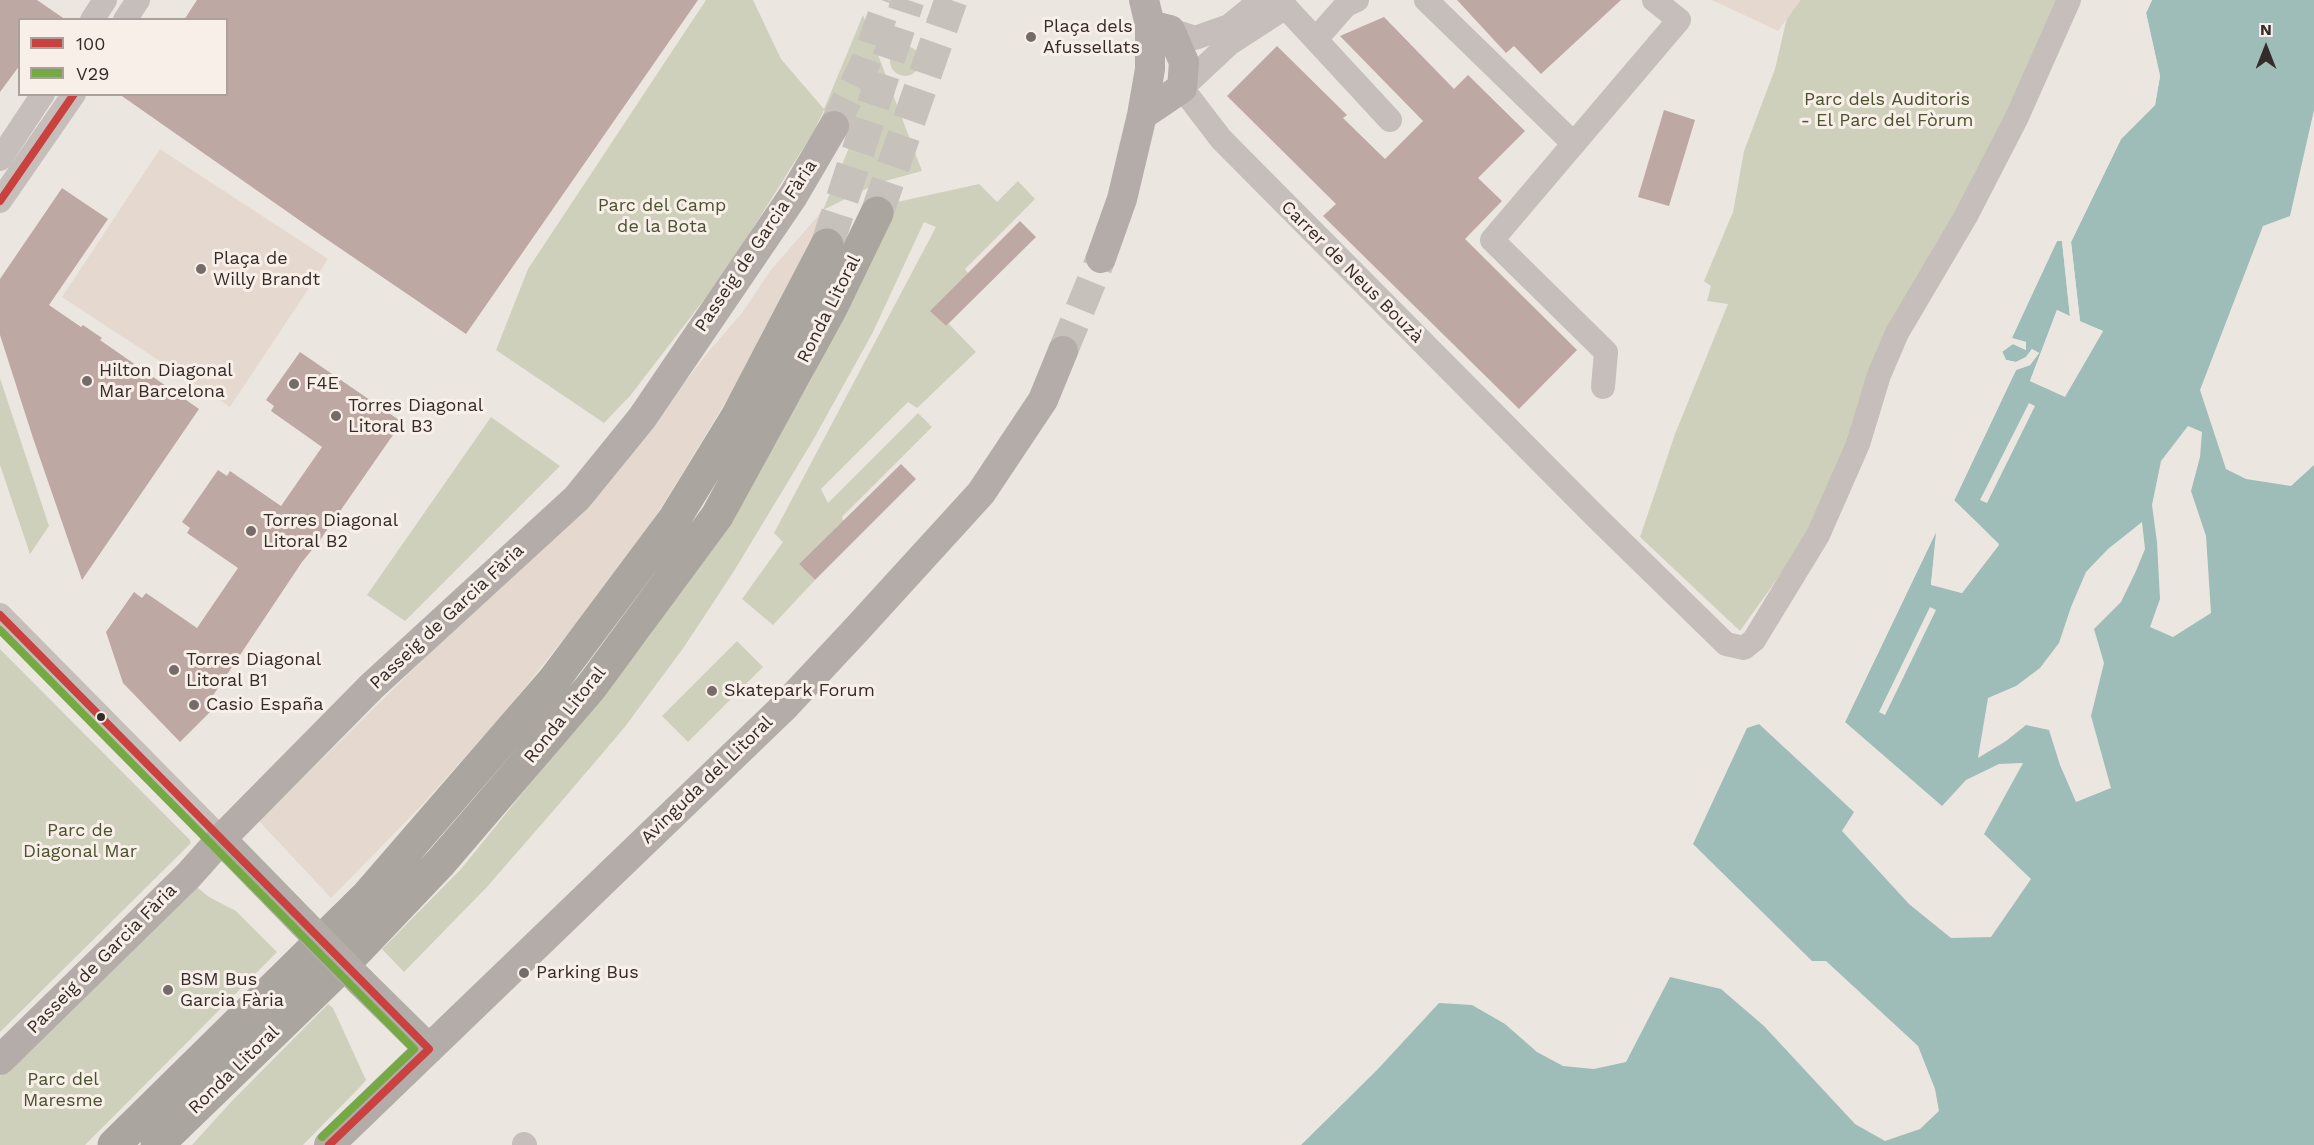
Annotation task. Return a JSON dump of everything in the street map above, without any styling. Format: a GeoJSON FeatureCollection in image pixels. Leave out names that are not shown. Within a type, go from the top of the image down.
{"type":"FeatureCollection","features":[{"type":"Feature","properties":{"kind":"highway","name":"Ronda Litoral"},"geometry":{"type":"LineString","coordinates":[[157,1145],[340,968],[441,862],[597,679],[717,516],[831,308],[877,213]]}},
{"type":"Feature","properties":{"kind":"highway","name":"Ronda Litoral"},"geometry":{"type":"LineString","coordinates":[[114,1145],[367,896],[554,680],[675,518],[737,417],[827,245]]}},
{"type":"Feature","properties":{"kind":"highway"},"geometry":{"type":"LineString","coordinates":[[178,1145],[223,1080]]}},
{"type":"Feature","properties":{"kind":"main road"},"geometry":{"type":"LineString","coordinates":[[1142,115],[1182,88],[1184,62],[1155,18]]}},
{"type":"Feature","properties":{"kind":"main road"},"geometry":{"type":"LineString","coordinates":[[1101,258],[1122,199],[1142,115],[1155,18]]}},
{"type":"Feature","properties":{"kind":"main road","name":"Passeig de Garcia Fària"},"geometry":{"type":"LineString","coordinates":[[0,1060],[189,875],[221,839],[372,686],[577,498],[642,418],[793,196],[834,126]]}},
{"type":"Feature","properties":{"kind":"main road","name":"Avinguda del Litoral"},"geometry":{"type":"LineString","coordinates":[[329,1145],[784,707],[955,523],[981,493],[1023,432],[1042,400],[1063,351]]}},
{"type":"Feature","properties":{"kind":"main road"},"geometry":{"type":"LineString","coordinates":[[221,839],[429,1049]]}},
{"type":"Feature","properties":{"kind":"street"},"geometry":{"type":"LineString","coordinates":[[93,18],[105,0]]}},
{"type":"Feature","properties":{"kind":"street"},"geometry":{"type":"LineString","coordinates":[[126,18],[138,0]]}},
{"type":"Feature","properties":{"kind":"street"},"geometry":{"type":"LineString","coordinates":[[1155,18],[1195,38],[1229,26],[1261,0]]}},
{"type":"Feature","properties":{"kind":"street"},"geometry":{"type":"LineString","coordinates":[[1316,39],[1346,5],[1357,0]]}},
{"type":"Feature","properties":{"kind":"street"},"geometry":{"type":"LineString","coordinates":[[1426,0],[1574,144]]}},
{"type":"Feature","properties":{"kind":"street"},"geometry":{"type":"LineString","coordinates":[[1603,387],[1606,352],[1492,240],[1679,20],[1654,0]]}},
{"type":"Feature","properties":{"kind":"street","name":"Carrer de Neus Bouzà"},"geometry":{"type":"LineString","coordinates":[[1182,88],[1221,139],[1530,449],[1726,644],[1744,648],[1754,640],[1818,535],[1858,444],[1879,375],[1897,333],[1971,206],[2017,117],[2069,0]]}},
{"type":"Feature","properties":{"kind":"street"},"geometry":{"type":"LineString","coordinates":[[1182,88],[1229,44],[1283,4],[1390,120]]}},
{"type":"Feature","properties":{"kind":"street"},"geometry":{"type":"LineString","coordinates":[[0,159],[42,96]]}},
{"type":"Feature","properties":{"kind":"street"},"geometry":{"type":"LineString","coordinates":[[0,201],[73,96]]}},
{"type":"Feature","properties":{"kind":"street"},"geometry":{"type":"LineString","coordinates":[[0,615],[221,839]]}},
{"type":"Feature","properties":{"kind":"green space","name":"Parc del Camp de la Bota"},"geometry":{"type":"Polygon","coordinates":[[[706,0],[753,0],[781,59],[824,109],[863,15],[922,171],[878,183],[823,210],[853,138],[824,110],[814,131],[726,271],[630,396],[604,423],[496,350],[528,269],[706,0]]]}},
{"type":"Feature","properties":{"kind":"green space","name":"Parc dels Auditoris - El Parc del Fòrum"},"geometry":{"type":"Polygon","coordinates":[[[1796,0],[2063,0],[1802,544],[1740,631],[1640,537],[1675,434],[1728,304],[1707,301],[1711,286],[1704,281],[1733,212],[1744,151],[1775,69],[1789,9],[1796,0]]]}},
{"type":"Feature","properties":{"kind":"green space"},"geometry":{"type":"Polygon","coordinates":[[[905,46],[916,50],[920,61],[916,72],[905,76],[894,72],[890,61],[894,50],[905,46]]]}},
{"type":"Feature","properties":{"kind":"green space"},"geometry":{"type":"Polygon","coordinates":[[[1018,181],[1035,199],[965,269],[968,273],[931,311],[946,326],[949,324],[976,352],[917,408],[908,402],[821,489],[828,503],[918,413],[932,427],[842,517],[843,521],[799,564],[815,580],[773,625],[742,599],[783,542],[774,533],[936,227],[924,222],[872,334],[812,442],[734,571],[684,647],[624,728],[560,803],[486,888],[404,972],[382,949],[461,869],[648,638],[719,535],[811,380],[897,202],[979,184],[997,202],[1018,181]]]}},
{"type":"Feature","properties":{"kind":"green space"},"geometry":{"type":"Polygon","coordinates":[[[0,378],[49,526],[30,554],[0,465],[0,378]]]}},
{"type":"Feature","properties":{"kind":"green space"},"geometry":{"type":"Polygon","coordinates":[[[491,417],[560,466],[405,621],[367,595],[491,417]]]}},
{"type":"Feature","properties":{"kind":"green space","name":"Skatepark Forum"},"geometry":{"type":"Polygon","coordinates":[[[737,641],[763,667],[688,742],[662,716],[737,641]]]}},
{"type":"Feature","properties":{"kind":"green space","name":"Parc de Diagonal Mar"},"geometry":{"type":"Polygon","coordinates":[[[0,649],[191,843],[0,1032],[0,649]]]}},
{"type":"Feature","properties":{"kind":"green space","name":"Parc del Maresme"},"geometry":{"type":"Polygon","coordinates":[[[193,884],[209,897],[236,911],[277,952],[85,1145],[0,1145],[0,1076],[193,884]]]}},
{"type":"Feature","properties":{"kind":"green space"},"geometry":{"type":"Polygon","coordinates":[[[328,1004],[333,1008],[366,1080],[360,1087],[303,1145],[192,1145],[231,1102],[328,1004]]]}},
{"type":"Feature","properties":{"kind":"shaded area"},"geometry":{"type":"Polygon","coordinates":[[[1712,0],[1801,0],[1778,31],[1712,0]]]}},
{"type":"Feature","properties":{"kind":"shaded area","name":"Plaça de Willy Brandt"},"geometry":{"type":"Polygon","coordinates":[[[160,149],[328,259],[230,407],[62,297],[160,149]]]}},
{"type":"Feature","properties":{"kind":"shaded area"},"geometry":{"type":"Polygon","coordinates":[[[823,210],[827,245],[741,377],[650,526],[505,712],[420,807],[331,898],[259,821],[616,470],[742,313],[770,271],[823,210]]]}},
{"type":"Feature","properties":{"kind":"water"},"geometry":{"type":"Polygon","coordinates":[[[2152,0],[2314,0],[2314,110],[2290,216],[2263,226],[2200,390],[2226,469],[2246,479],[2291,486],[2314,465],[2314,1145],[1301,1145],[1377,1070],[1439,1003],[1472,1005],[1505,1024],[1537,1052],[1563,1066],[1594,1069],[1626,1062],[1670,977],[1721,989],[1764,1026],[1855,1124],[1885,1141],[1920,1129],[1939,1111],[1935,1089],[1918,1046],[1826,961],[1812,961],[1693,844],[1747,728],[1759,724],[1854,812],[1842,831],[1909,904],[1951,938],[1991,937],[2031,879],[1984,834],[2023,763],[1999,764],[1966,780],[1942,806],[1845,722],[1937,530],[1931,584],[1962,593],[1999,545],[1954,501],[2016,370],[2030,365],[2039,353],[2032,349],[2026,357],[2016,362],[2006,360],[2002,351],[2013,344],[2026,350],[2026,342],[2011,338],[2057,241],[2062,241],[2070,317],[2057,310],[2030,381],[2065,396],[2103,331],[2080,322],[2071,242],[2121,139],[2155,105],[2160,76],[2146,13],[2152,0]],[[2188,426],[2161,461],[2152,505],[2157,542],[2160,599],[2150,627],[2173,637],[2211,613],[2206,536],[2191,491],[2200,457],[2202,432],[2188,426]],[[2142,522],[2108,549],[2086,572],[2059,643],[2040,668],[2016,686],[1988,698],[1978,758],[2006,741],[2026,725],[2049,730],[2060,765],[2076,802],[2111,788],[2091,716],[2104,663],[2094,629],[2121,602],[2136,571],[2145,549],[2142,522]]]}},
{"type":"Feature","properties":{"kind":"pier"},"geometry":{"type":"Polygon","coordinates":[[[2149,0],[2152,0],[2146,13],[2160,76],[2155,105],[2121,139],[2071,242],[2080,321],[2103,331],[2065,397],[2030,381],[2057,310],[2070,316],[2062,241],[2057,241],[2012,338],[2026,342],[2026,350],[2013,344],[2002,352],[2006,360],[2016,362],[2026,357],[2032,349],[2039,353],[2030,365],[2016,370],[1954,500],[1999,544],[1962,593],[1931,585],[1936,532],[1845,722],[1842,720],[1935,527],[1940,530],[1934,582],[1961,589],[1995,545],[1951,500],[2014,369],[2028,363],[2035,354],[2033,353],[2028,359],[2015,365],[2004,362],[1999,351],[2011,341],[2009,337],[2056,238],[2065,240],[2073,318],[2069,320],[2058,314],[2034,379],[2064,393],[2098,332],[2077,323],[2068,242],[2119,137],[2152,104],[2157,76],[2143,13],[2149,0]]]}},
{"type":"Feature","properties":{"kind":"pier"},"geometry":{"type":"Polygon","coordinates":[[[2029,403],[2035,406],[1987,503],[1980,500],[2029,403]]]}},
{"type":"Feature","properties":{"kind":"pier"},"geometry":{"type":"Polygon","coordinates":[[[1930,607],[1936,610],[1885,715],[1879,712],[1930,607]]]}},
{"type":"Feature","properties":{"kind":"building"},"geometry":{"type":"Polygon","coordinates":[[[0,0],[37,0],[63,18],[18,18],[18,68],[0,92],[0,0]]]}},
{"type":"Feature","properties":{"kind":"building"},"geometry":{"type":"Polygon","coordinates":[[[197,0],[698,0],[466,334],[122,96],[228,96],[228,18],[185,18],[197,0]]]}},
{"type":"Feature","properties":{"kind":"building"},"geometry":{"type":"Polygon","coordinates":[[[1457,0],[1621,0],[1541,74],[1514,46],[1506,53],[1457,0]]]}},
{"type":"Feature","properties":{"kind":"building"},"geometry":{"type":"Polygon","coordinates":[[[1384,17],[1454,89],[1468,75],[1525,131],[1478,178],[1502,201],[1465,239],[1577,350],[1519,409],[1323,216],[1336,204],[1227,96],[1277,46],[1347,115],[1343,118],[1385,159],[1423,121],[1340,36],[1384,17]]]}},
{"type":"Feature","properties":{"kind":"building"},"geometry":{"type":"Polygon","coordinates":[[[1664,110],[1695,120],[1669,206],[1638,197],[1664,110]]]}},
{"type":"Feature","properties":{"kind":"building","name":"Hilton Diagonal Mar Barcelona"},"geometry":{"type":"Polygon","coordinates":[[[62,188],[108,219],[49,305],[102,338],[100,340],[199,409],[82,580],[0,335],[0,279],[62,188]]]}},
{"type":"Feature","properties":{"kind":"building"},"geometry":{"type":"Polygon","coordinates":[[[1020,221],[1036,237],[946,326],[930,311],[1020,221]]]}},
{"type":"Feature","properties":{"kind":"building"},"geometry":{"type":"Polygon","coordinates":[[[300,352],[402,422],[320,540],[302,562],[206,706],[211,711],[180,742],[123,683],[106,632],[134,592],[142,598],[146,593],[197,628],[238,568],[187,533],[190,528],[182,522],[218,470],[227,476],[230,471],[281,506],[322,447],[271,411],[274,406],[266,400],[300,352]]]}},
{"type":"Feature","properties":{"kind":"building"},"geometry":{"type":"Polygon","coordinates":[[[901,464],[916,479],[815,580],[799,564],[901,464]]]}},
{"type":"Feature","properties":{"kind":"tunnel"},"geometry":{"type":"LineString","coordinates":[[834,126],[866,61],[888,0]]}},
{"type":"Feature","properties":{"kind":"tunnel"},"geometry":{"type":"LineString","coordinates":[[827,245],[908,0]]}},
{"type":"Feature","properties":{"kind":"tunnel"},"geometry":{"type":"LineString","coordinates":[[877,213],[951,0]]}},
{"type":"Feature","properties":{"kind":"tunnel"},"geometry":{"type":"LineString","coordinates":[[1063,351],[1101,258]]}},
{"type":"Feature","properties":{"kind":"transit line","name":"100"},"geometry":{"type":"LineString","coordinates":[[0,201],[73,96]]}},
{"type":"Feature","properties":{"kind":"transit line","name":"100"},"geometry":{"type":"LineString","coordinates":[[0,615],[429,1049],[329,1145]]}},
{"type":"Feature","properties":{"kind":"transit line","name":"V29"},"geometry":{"type":"LineString","coordinates":[[0,630],[414,1049],[322,1137]]}},
{"type":"Feature","properties":{"kind":"place","name":"Plaça dels Afussellats"},"geometry":{"type":"Point","coordinates":[1031,37]}},
{"type":"Feature","properties":{"kind":"place","name":"Plaça de Willy Brandt"},"geometry":{"type":"Point","coordinates":[201,269]}},
{"type":"Feature","properties":{"kind":"place","name":"Hilton Diagonal Mar Barcelona"},"geometry":{"type":"Point","coordinates":[87,381]}},
{"type":"Feature","properties":{"kind":"place","name":"F4E"},"geometry":{"type":"Point","coordinates":[294,384]}},
{"type":"Feature","properties":{"kind":"place","name":"Torres Diagonal Litoral B3"},"geometry":{"type":"Point","coordinates":[336,416]}},
{"type":"Feature","properties":{"kind":"place","name":"Torres Diagonal Litoral B2"},"geometry":{"type":"Point","coordinates":[251,531]}},
{"type":"Feature","properties":{"kind":"place","name":"Torres Diagonal Litoral B1"},"geometry":{"type":"Point","coordinates":[174,670]}},
{"type":"Feature","properties":{"kind":"place","name":"Skatepark Forum"},"geometry":{"type":"Point","coordinates":[712,691]}},
{"type":"Feature","properties":{"kind":"place","name":"Casio España"},"geometry":{"type":"Point","coordinates":[194,705]}},
{"type":"Feature","properties":{"kind":"place","name":"Parking Bus"},"geometry":{"type":"Point","coordinates":[524,973]}},
{"type":"Feature","properties":{"kind":"place","name":"BSM Bus Garcia Fària"},"geometry":{"type":"Point","coordinates":[168,990]}}]}
